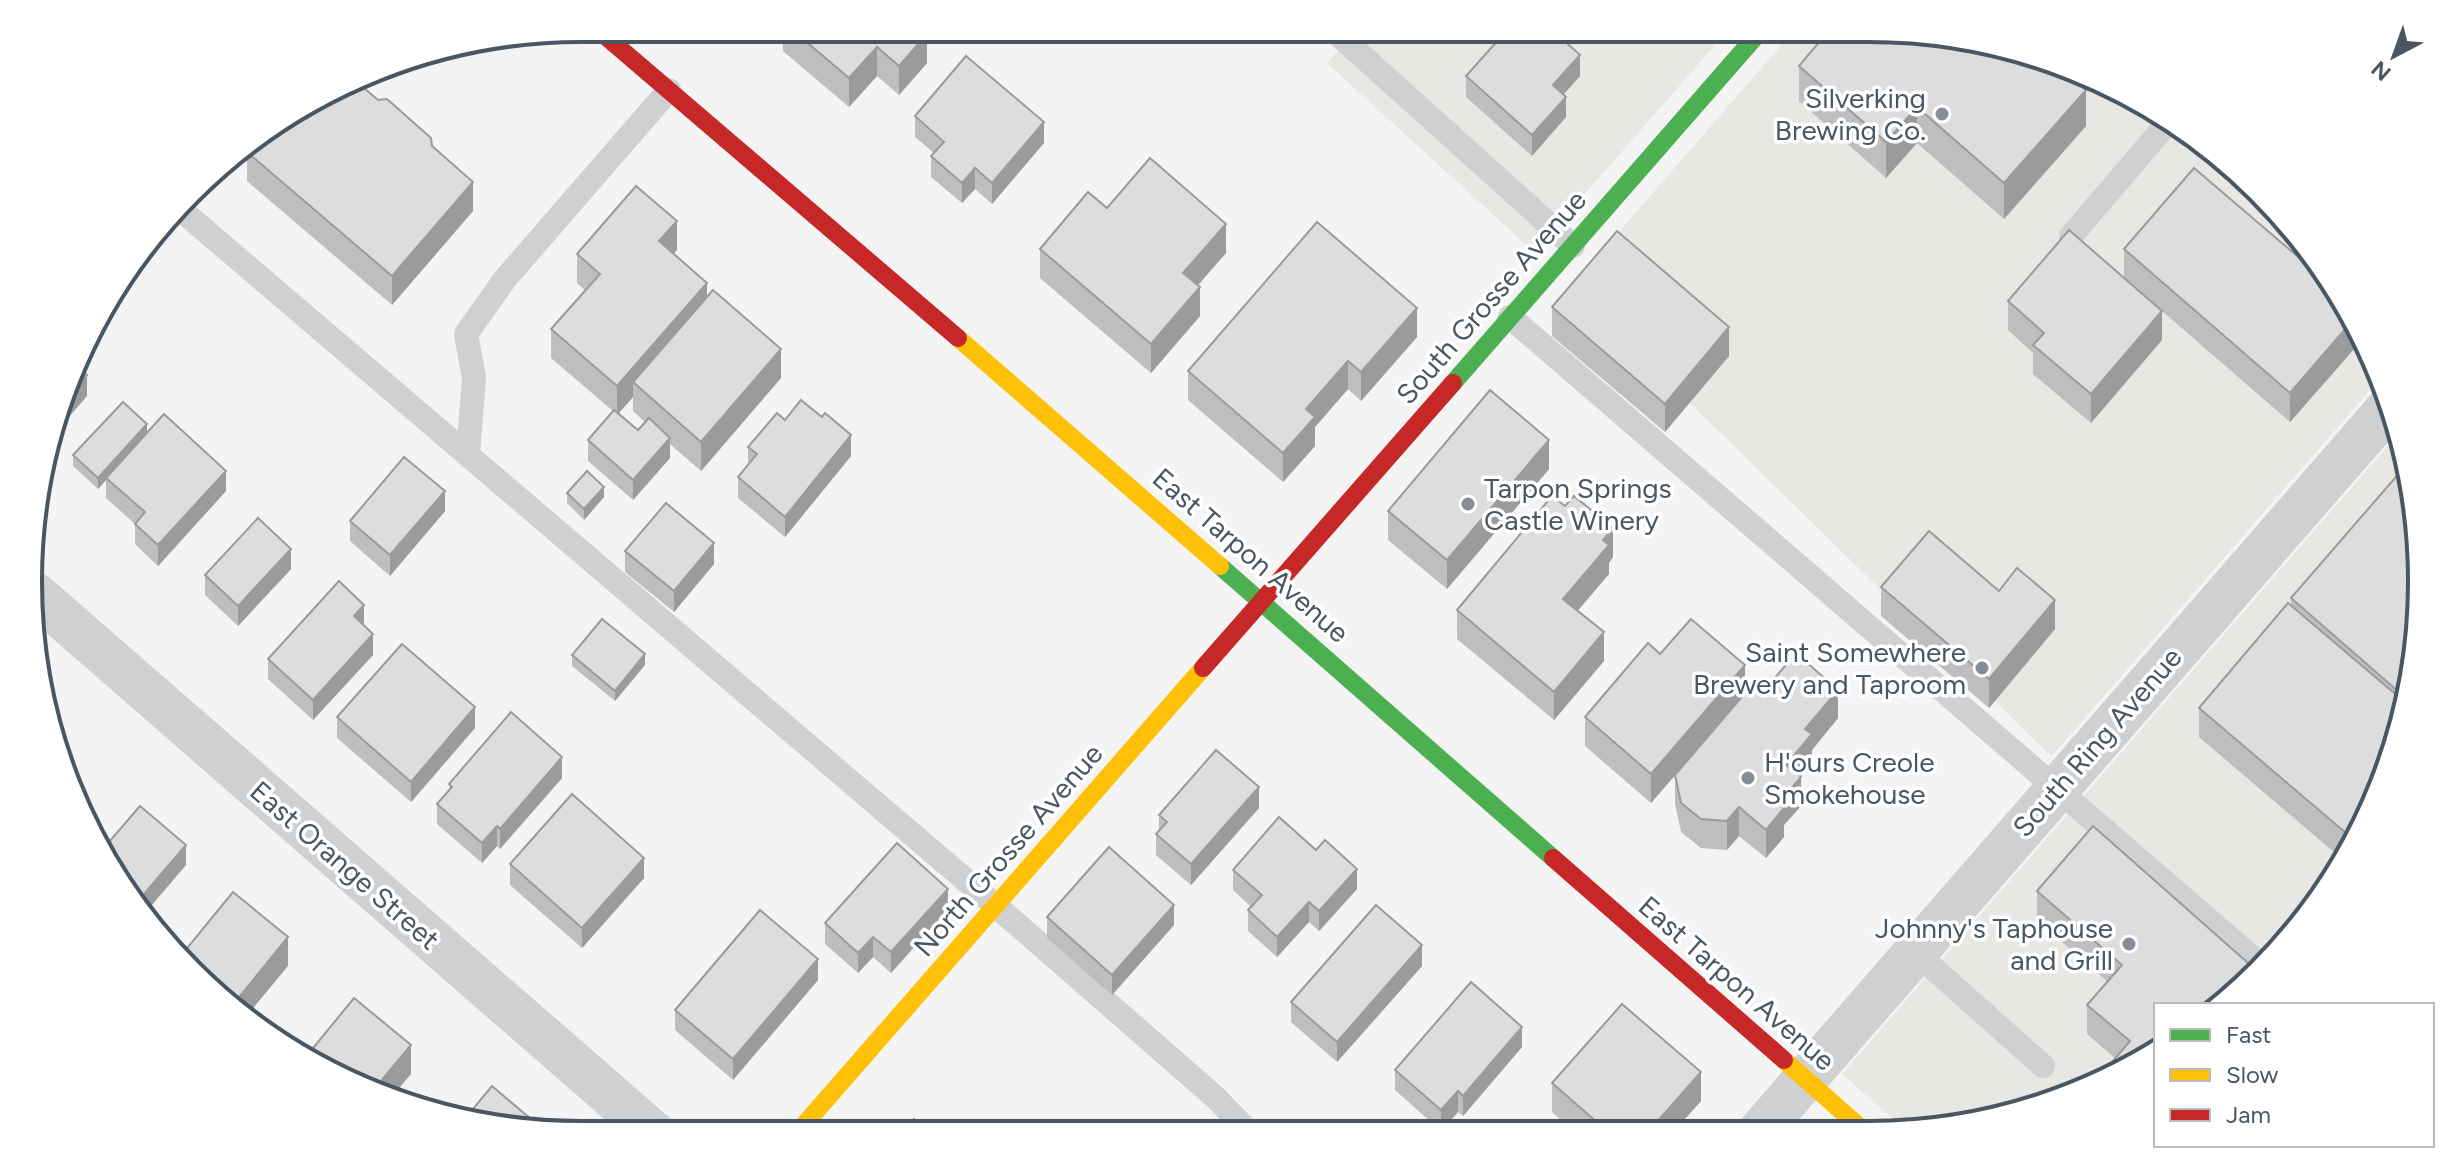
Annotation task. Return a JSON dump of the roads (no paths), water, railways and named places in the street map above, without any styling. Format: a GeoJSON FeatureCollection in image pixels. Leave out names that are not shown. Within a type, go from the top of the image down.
{"type":"FeatureCollection","features":[{"type":"Feature","properties":{"kind":"main road","name":"East Tarpon Avenue"},"geometry":{"type":"LineString","coordinates":[[612,42],[1262,602],[1853,1121]]}},
{"type":"Feature","properties":{"kind":"main road","name":"South Grosse Avenue"},"geometry":{"type":"LineString","coordinates":[[1262,602],[1751,42]]}},
{"type":"Feature","properties":{"kind":"main road","name":"North Grosse Avenue"},"geometry":{"type":"LineString","coordinates":[[807,1121],[1262,602]]}},
{"type":"Feature","properties":{"kind":"street","name":"South Ring Avenue"},"geometry":{"type":"LineString","coordinates":[[1768,1121],[2382,416]]}},
{"type":"Feature","properties":{"kind":"street","name":"East Orange Street"},"geometry":{"type":"LineString","coordinates":[[43,601],[640,1121]]}},
{"type":"Feature","properties":{"kind":"lane"},"geometry":{"type":"LineString","coordinates":[[1347,42],[1573,246]]}},
{"type":"Feature","properties":{"kind":"lane"},"geometry":{"type":"LineString","coordinates":[[468,455],[474,378],[466,334],[505,279],[669,90]]}},
{"type":"Feature","properties":{"kind":"lane"},"geometry":{"type":"LineString","coordinates":[[2071,236],[2162,129]]}},
{"type":"Feature","properties":{"kind":"lane"},"geometry":{"type":"LineString","coordinates":[[186,215],[996,906],[1215,1097],[1238,1121]]}},
{"type":"Feature","properties":{"kind":"lane"},"geometry":{"type":"LineString","coordinates":[[1510,317],[2254,959]]}},
{"type":"Feature","properties":{"kind":"lane"},"geometry":{"type":"LineString","coordinates":[[1915,952],[2043,1066]]}},
{"type":"Feature","properties":{"kind":"place","name":"Silverking Brewing Co."},"geometry":{"type":"Point","coordinates":[1942,114]}},
{"type":"Feature","properties":{"kind":"place","name":"Tarpon Springs Castle Winery"},"geometry":{"type":"Point","coordinates":[1468,504]}},
{"type":"Feature","properties":{"kind":"place","name":"Saint Somewhere Brewery and Taproom"},"geometry":{"type":"Point","coordinates":[1982,668]}},
{"type":"Feature","properties":{"kind":"place","name":"H'ours Creole Smokehouse"},"geometry":{"type":"Point","coordinates":[1748,778]}},
{"type":"Feature","properties":{"kind":"place","name":"Johnny's Taphouse and Grill"},"geometry":{"type":"Point","coordinates":[2129,944]}}]}
